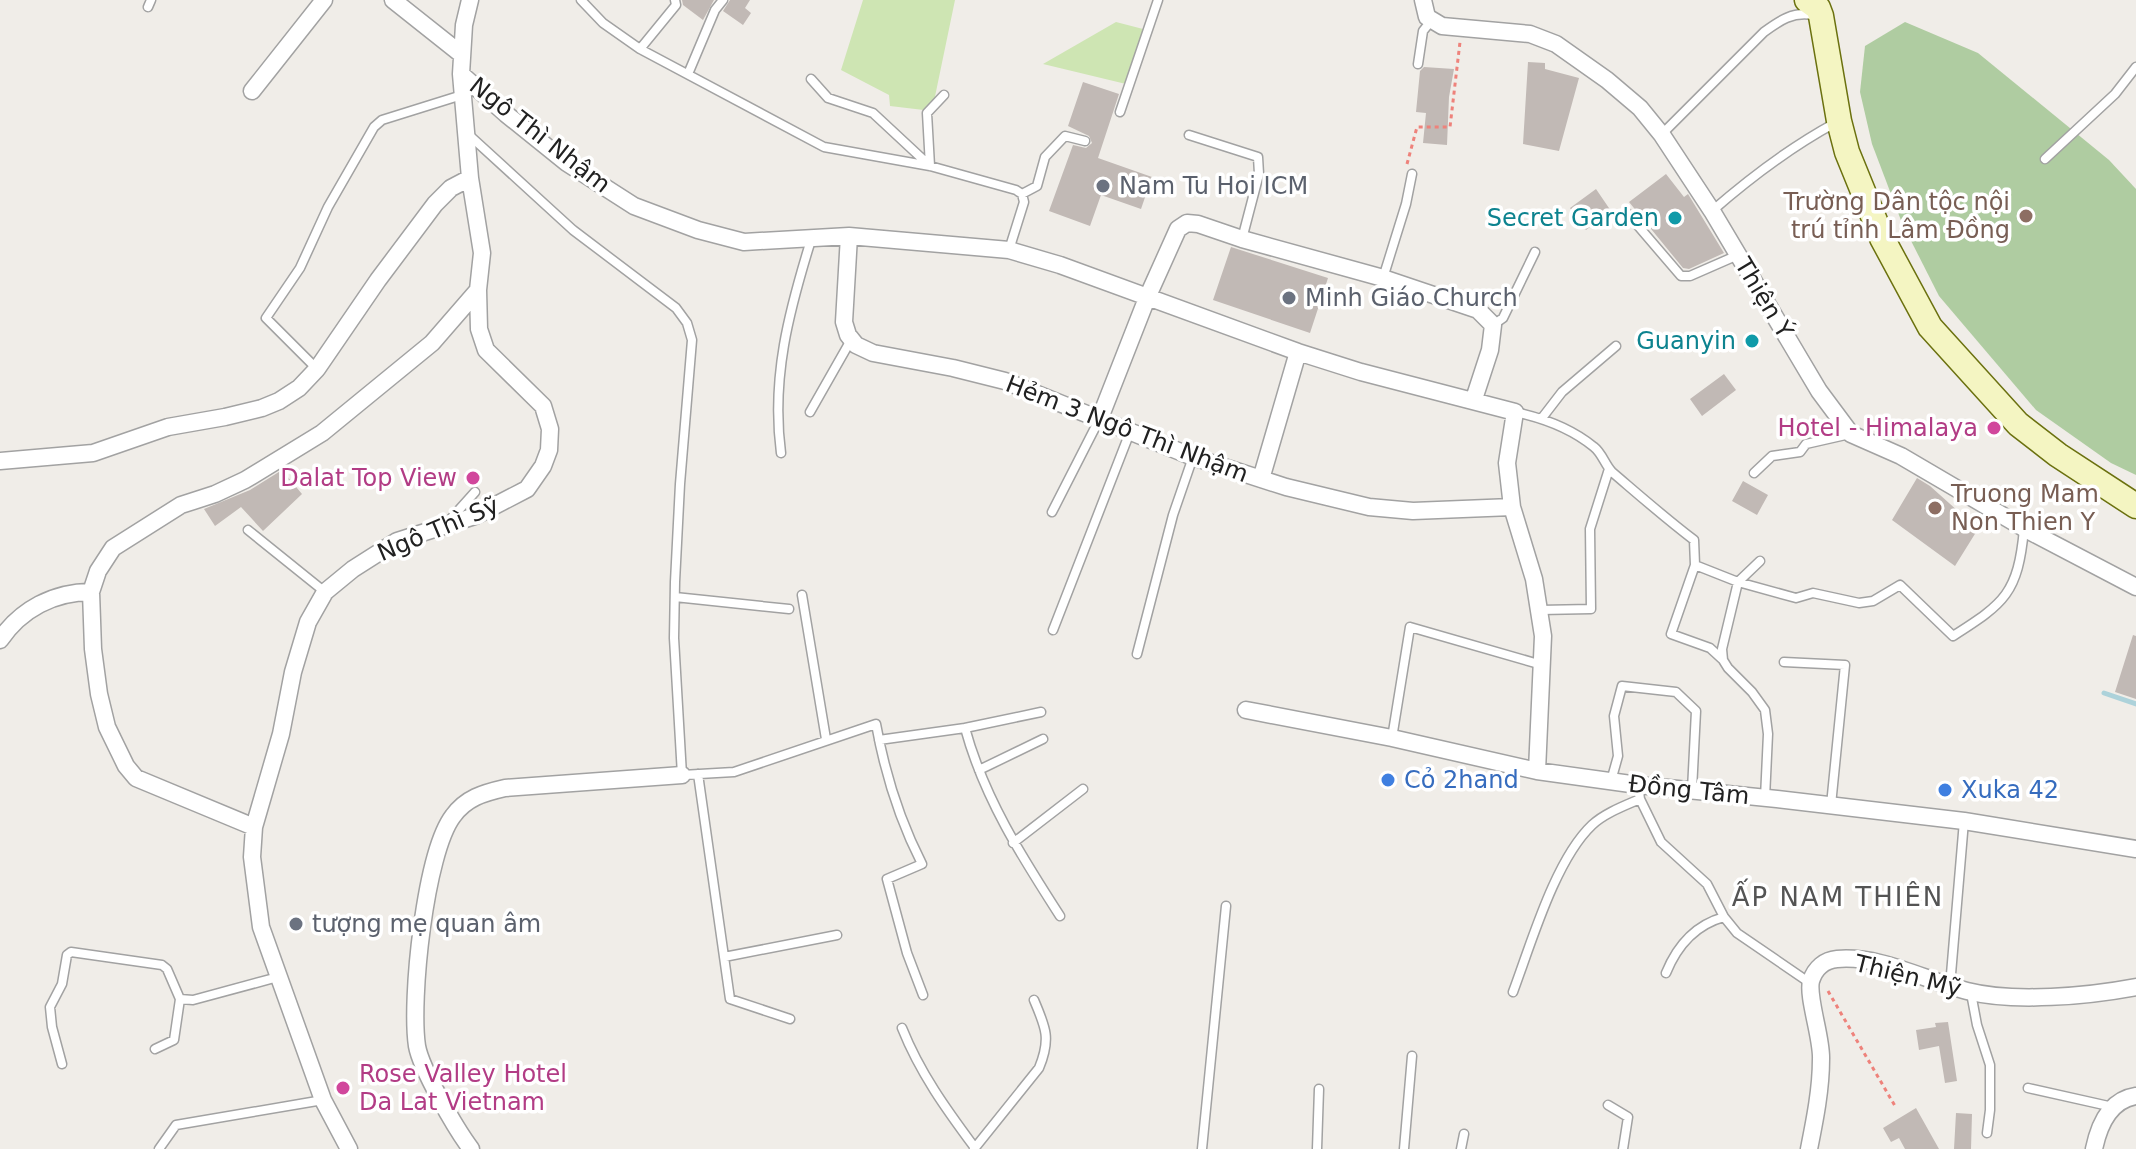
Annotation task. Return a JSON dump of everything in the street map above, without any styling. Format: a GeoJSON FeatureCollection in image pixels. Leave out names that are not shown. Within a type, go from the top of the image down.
{"type":"FeatureCollection","features":[{"type":"Feature","properties":{"kind":"street"},"geometry":{"type":"LineString","coordinates":[[252,91],[324,0]]}},
{"type":"Feature","properties":{"kind":"street"},"geometry":{"type":"LineString","coordinates":[[393,0],[461,54]]}},
{"type":"Feature","properties":{"kind":"street","name":"Ngô Thì Sỹ"},"geometry":{"type":"LineString","coordinates":[[349,1149],[323,1100],[261,927],[252,857],[254,827],[281,734],[293,672],[308,622],[325,592],[386,547],[475,516],[527,489],[543,466],[549,450],[550,429],[543,406],[486,350],[479,329],[478,290],[482,253],[470,178],[461,74],[461,54],[470,0]]}},
{"type":"Feature","properties":{"kind":"street"},"geometry":{"type":"LineString","coordinates":[[1423,0],[1423,10],[1431,21]]}},
{"type":"Feature","properties":{"kind":"street"},"geometry":{"type":"LineString","coordinates":[[1816,6],[1847,152],[1882,238],[1930,327],[2018,424],[2058,455],[2136,506]]}},
{"type":"Feature","properties":{"kind":"street","name":"Thiện Ý"},"geometry":{"type":"LineString","coordinates":[[1431,21],[1442,26],[1530,34],[1556,44],[1640,108],[1662,135],[1712,211],[1819,391],[1851,434],[1901,456],[2024,528],[2136,587]]}},
{"type":"Feature","properties":{"kind":"street","name":"Ngô Thì Nhậm"},"geometry":{"type":"LineString","coordinates":[[461,74],[567,163],[634,206],[698,230],[744,242],[849,236],[1009,250],[1060,265],[1298,352],[1361,372],[1515,412]]}},
{"type":"Feature","properties":{"kind":"street"},"geometry":{"type":"LineString","coordinates":[[0,461],[93,453],[168,427],[262,408],[299,388],[317,369],[435,204],[451,188],[470,178]]}},
{"type":"Feature","properties":{"kind":"street"},"geometry":{"type":"LineString","coordinates":[[1100,418],[1147,298],[1178,229],[1187,223],[1383,278],[1478,310],[1493,325],[1490,350],[1474,399]]}},
{"type":"Feature","properties":{"kind":"street"},"geometry":{"type":"LineString","coordinates":[[849,236],[844,322],[852,340]]}},
{"type":"Feature","properties":{"kind":"street"},"geometry":{"type":"LineString","coordinates":[[254,827],[136,778],[126,766],[107,727],[99,694],[91,592],[98,571],[113,548],[181,505],[245,480],[322,433],[432,343],[478,290]]}},
{"type":"Feature","properties":{"kind":"street","name":"Hẻm 3 Ngô Thì Nhậm"},"geometry":{"type":"LineString","coordinates":[[852,340],[873,353],[1005,381],[1193,457],[1261,479],[1369,507],[1413,511],[1512,507]]}},
{"type":"Feature","properties":{"kind":"street"},"geometry":{"type":"LineString","coordinates":[[1261,479],[1298,352]]}},
{"type":"Feature","properties":{"kind":"street"},"geometry":{"type":"LineString","coordinates":[[1515,412],[1507,463],[1512,507],[1540,610],[1542,665],[1537,771]]}},
{"type":"Feature","properties":{"kind":"street"},"geometry":{"type":"LineString","coordinates":[[0,640],[28,610],[68,592],[91,592]]}},
{"type":"Feature","properties":{"kind":"street","name":"Đồng Tâm"},"geometry":{"type":"LineString","coordinates":[[1246,710],[1392,738],[1537,771],[1611,781],[1639,792],[1692,791],[1831,805],[1964,821],[2136,849]]}},
{"type":"Feature","properties":{"kind":"street"},"geometry":{"type":"LineString","coordinates":[[471,1149],[456,1130],[418,1049],[413,1004],[421,934],[437,854],[448,823],[465,802],[480,794],[505,788],[690,774]]}},
{"type":"Feature","properties":{"kind":"street","name":"Thiện Mỹ"},"geometry":{"type":"LineString","coordinates":[[1813,976],[1824,963],[1837,959],[1865,961],[1971,992],[2059,996],[2136,987]]}},
{"type":"Feature","properties":{"kind":"street"},"geometry":{"type":"LineString","coordinates":[[1809,1149],[1818,1103],[1822,1058],[1813,976]]}},
{"type":"Feature","properties":{"kind":"street"},"geometry":{"type":"LineString","coordinates":[[2094,1149],[2097,1134],[2114,1107],[2121,1100],[2136,1096]]}},
{"type":"Feature","properties":{"kind":"lane"},"geometry":{"type":"LineString","coordinates":[[581,0],[603,23],[640,49],[824,147],[930,166],[1016,190],[1022,194],[1024,202],[1009,250]]}},
{"type":"Feature","properties":{"kind":"lane"},"geometry":{"type":"LineString","coordinates":[[640,49],[676,5],[675,0]]}},
{"type":"Feature","properties":{"kind":"lane"},"geometry":{"type":"LineString","coordinates":[[688,74],[715,10],[723,0]]}},
{"type":"Feature","properties":{"kind":"lane"},"geometry":{"type":"LineString","coordinates":[[1120,112],[1158,0]]}},
{"type":"Feature","properties":{"kind":"lane"},"geometry":{"type":"LineString","coordinates":[[1662,135],[1771,27],[1793,15],[1806,14],[1816,6]]}},
{"type":"Feature","properties":{"kind":"lane"},"geometry":{"type":"LineString","coordinates":[[1418,64],[1423,31],[1431,21]]}},
{"type":"Feature","properties":{"kind":"lane"},"geometry":{"type":"LineString","coordinates":[[2045,159],[2115,94],[2136,67]]}},
{"type":"Feature","properties":{"kind":"lane"},"geometry":{"type":"LineString","coordinates":[[811,79],[828,98],[873,113],[930,166]]}},
{"type":"Feature","properties":{"kind":"lane","name":"Ngô Thì Nhậm"},"geometry":{"type":"LineString","coordinates":[[317,369],[266,318],[300,268],[328,207],[374,127],[382,120],[462,95]]}},
{"type":"Feature","properties":{"kind":"lane"},"geometry":{"type":"LineString","coordinates":[[930,166],[927,113],[944,95]]}},
{"type":"Feature","properties":{"kind":"lane"},"geometry":{"type":"LineString","coordinates":[[1712,211],[1796,144],[1839,121]]}},
{"type":"Feature","properties":{"kind":"lane"},"geometry":{"type":"LineString","coordinates":[[466,132],[573,230],[676,308],[687,323],[692,340],[680,484],[674,638],[690,774],[730,999],[790,1019]]}},
{"type":"Feature","properties":{"kind":"lane"},"geometry":{"type":"LineString","coordinates":[[1189,135],[1258,157],[1259,174],[1242,239]]}},
{"type":"Feature","properties":{"kind":"lane"},"geometry":{"type":"LineString","coordinates":[[1022,194],[1037,186],[1045,157],[1065,136],[1085,141]]}},
{"type":"Feature","properties":{"kind":"lane"},"geometry":{"type":"LineString","coordinates":[[1383,278],[1406,204],[1410,169]]}},
{"type":"Feature","properties":{"kind":"lane"},"geometry":{"type":"LineString","coordinates":[[1627,213],[1681,276],[1690,276],[1738,255]]}},
{"type":"Feature","properties":{"kind":"lane"},"geometry":{"type":"LineString","coordinates":[[781,453],[776,419],[782,344],[811,240]]}},
{"type":"Feature","properties":{"kind":"lane"},"geometry":{"type":"LineString","coordinates":[[1493,325],[1503,318],[1535,252]]}},
{"type":"Feature","properties":{"kind":"lane"},"geometry":{"type":"LineString","coordinates":[[810,412],[852,340]]}},
{"type":"Feature","properties":{"kind":"lane"},"geometry":{"type":"LineString","coordinates":[[1542,418],[1562,392],[1616,346]]}},
{"type":"Feature","properties":{"kind":"lane"},"geometry":{"type":"LineString","coordinates":[[1515,412],[1547,419],[1597,448],[1609,469],[1650,508],[1694,540],[1695,565],[1671,634],[1710,648],[1765,710],[1768,734],[1765,798]]}},
{"type":"Feature","properties":{"kind":"lane"},"geometry":{"type":"LineString","coordinates":[[1052,512],[1100,418]]}},
{"type":"Feature","properties":{"kind":"lane"},"geometry":{"type":"LineString","coordinates":[[1053,630],[1130,432]]}},
{"type":"Feature","properties":{"kind":"lane"},"geometry":{"type":"LineString","coordinates":[[1754,473],[1772,456],[1800,452],[1806,444],[1851,434]]}},
{"type":"Feature","properties":{"kind":"lane"},"geometry":{"type":"LineString","coordinates":[[1137,654],[1173,515],[1193,457]]}},
{"type":"Feature","properties":{"kind":"lane"},"geometry":{"type":"LineString","coordinates":[[1540,610],[1591,609],[1590,529],[1609,469]]}},
{"type":"Feature","properties":{"kind":"lane"},"geometry":{"type":"LineString","coordinates":[[445,526],[475,492]]}},
{"type":"Feature","properties":{"kind":"lane"},"geometry":{"type":"LineString","coordinates":[[1695,565],[1738,582],[1796,598],[1813,593],[1859,603],[1873,601],[1900,585],[1953,636],[1989,613],[2006,597],[2022,558],[2024,528]]}},
{"type":"Feature","properties":{"kind":"lane"},"geometry":{"type":"LineString","coordinates":[[248,530],[325,592]]}},
{"type":"Feature","properties":{"kind":"lane"},"geometry":{"type":"LineString","coordinates":[[1723,660],[1722,649],[1738,582],[1760,561]]}},
{"type":"Feature","properties":{"kind":"lane"},"geometry":{"type":"LineString","coordinates":[[802,595],[826,739]]}},
{"type":"Feature","properties":{"kind":"lane"},"geometry":{"type":"LineString","coordinates":[[675,597],[789,609]]}},
{"type":"Feature","properties":{"kind":"lane"},"geometry":{"type":"LineString","coordinates":[[1392,738],[1410,627],[1542,665]]}},
{"type":"Feature","properties":{"kind":"lane"},"geometry":{"type":"LineString","coordinates":[[1784,662],[1845,665],[1831,805]]}},
{"type":"Feature","properties":{"kind":"lane"},"geometry":{"type":"LineString","coordinates":[[1611,781],[1618,756],[1614,716],[1622,686],[1676,692],[1696,711],[1692,791]]}},
{"type":"Feature","properties":{"kind":"lane"},"geometry":{"type":"LineString","coordinates":[[879,740],[965,728],[1041,712]]}},
{"type":"Feature","properties":{"kind":"lane"},"geometry":{"type":"LineString","coordinates":[[690,774],[734,772],[876,724],[901,822],[922,864],[887,879],[907,953],[923,995]]}},
{"type":"Feature","properties":{"kind":"lane"},"geometry":{"type":"LineString","coordinates":[[965,728],[979,770],[1013,843],[1060,916]]}},
{"type":"Feature","properties":{"kind":"lane"},"geometry":{"type":"LineString","coordinates":[[979,770],[1043,739]]}},
{"type":"Feature","properties":{"kind":"lane"},"geometry":{"type":"LineString","coordinates":[[1013,843],[1083,789]]}},
{"type":"Feature","properties":{"kind":"lane"},"geometry":{"type":"LineString","coordinates":[[1513,992],[1554,884],[1574,849],[1591,826],[1639,792],[1661,842],[1707,884],[1724,917],[1737,933],[1813,976]]}},
{"type":"Feature","properties":{"kind":"lane"},"geometry":{"type":"LineString","coordinates":[[1950,986],[1964,821]]}},
{"type":"Feature","properties":{"kind":"lane"},"geometry":{"type":"LineString","coordinates":[[1202,1149],[1226,906]]}},
{"type":"Feature","properties":{"kind":"lane"},"geometry":{"type":"LineString","coordinates":[[1666,973],[1675,950],[1708,922],[1724,917]]}},
{"type":"Feature","properties":{"kind":"lane"},"geometry":{"type":"LineString","coordinates":[[724,957],[837,935]]}},
{"type":"Feature","properties":{"kind":"lane"},"geometry":{"type":"LineString","coordinates":[[62,1064],[50,1007],[59,991],[69,953],[74,952],[162,965],[167,969],[180,999],[174,1040],[155,1049]]}},
{"type":"Feature","properties":{"kind":"lane"},"geometry":{"type":"LineString","coordinates":[[180,999],[193,1000],[278,977]]}},
{"type":"Feature","properties":{"kind":"lane"},"geometry":{"type":"LineString","coordinates":[[1971,992],[1977,1025],[1990,1065],[1987,1133]]}},
{"type":"Feature","properties":{"kind":"lane"},"geometry":{"type":"LineString","coordinates":[[902,1028],[915,1062],[975,1148],[1039,1068],[1047,1048],[1046,1028],[1034,1000]]}},
{"type":"Feature","properties":{"kind":"lane"},"geometry":{"type":"LineString","coordinates":[[1404,1149],[1412,1056]]}},
{"type":"Feature","properties":{"kind":"lane"},"geometry":{"type":"LineString","coordinates":[[2028,1088],[2114,1107]]}},
{"type":"Feature","properties":{"kind":"lane"},"geometry":{"type":"LineString","coordinates":[[1317,1149],[1319,1089]]}},
{"type":"Feature","properties":{"kind":"lane"},"geometry":{"type":"LineString","coordinates":[[159,1149],[176,1125],[323,1100]]}},
{"type":"Feature","properties":{"kind":"lane"},"geometry":{"type":"LineString","coordinates":[[1608,1105],[1628,1117],[1623,1149]]}},
{"type":"Feature","properties":{"kind":"lane"},"geometry":{"type":"LineString","coordinates":[[1461,1149],[1464,1134]]}},
{"type":"Feature","properties":{"kind":"path"},"geometry":{"type":"LineString","coordinates":[[1410,169],[1417,127],[1450,127],[1462,27]]}},
{"type":"Feature","properties":{"kind":"path"},"geometry":{"type":"LineString","coordinates":[[1813,976],[1895,1106]]}},
{"type":"Feature","properties":{"kind":"green space"},"geometry":{"type":"Polygon","coordinates":[[[863,0],[955,0],[932,111],[890,106],[889,95],[841,70],[863,0]]]}},
{"type":"Feature","properties":{"kind":"green space"},"geometry":{"type":"Polygon","coordinates":[[[1116,22],[1143,29],[1126,84],[1043,64],[1116,22]]]}},
{"type":"Feature","properties":{"kind":"green space","name":"Trường Dân tộc nội trú tỉnh Lâm Đồng"},"geometry":{"type":"Polygon","coordinates":[[[1905,22],[1978,53],[2109,160],[2136,189],[2136,475],[2111,463],[2036,410],[1939,296],[1902,223],[1872,144],[1860,92],[1865,46],[1905,22]]]}},
{"type":"Feature","properties":{"kind":"building"},"geometry":{"type":"Polygon","coordinates":[[[682,0],[714,0],[703,20],[683,5],[682,0]]]}},
{"type":"Feature","properties":{"kind":"building"},"geometry":{"type":"Polygon","coordinates":[[[730,0],[750,0],[745,8],[751,13],[743,25],[723,11],[730,0]]]}},
{"type":"Feature","properties":{"kind":"building"},"geometry":{"type":"Polygon","coordinates":[[[1528,62],[1545,63],[1545,69],[1579,78],[1559,151],[1523,144],[1528,62]]]}},
{"type":"Feature","properties":{"kind":"building"},"geometry":{"type":"Polygon","coordinates":[[[1424,67],[1454,69],[1449,97],[1447,145],[1423,143],[1426,113],[1416,112],[1420,71],[1424,67]]]}},
{"type":"Feature","properties":{"kind":"building","name":"Nam Tu Hoi ICM"},"geometry":{"type":"Polygon","coordinates":[[[1083,82],[1119,94],[1098,158],[1152,177],[1141,209],[1101,195],[1090,226],[1049,211],[1073,145],[1086,148],[1092,143],[1089,136],[1068,126],[1083,82]]]}},
{"type":"Feature","properties":{"kind":"building"},"geometry":{"type":"Polygon","coordinates":[[[1666,174],[1684,197],[1688,194],[1724,253],[1689,269],[1683,268],[1629,202],[1666,174]]]}},
{"type":"Feature","properties":{"kind":"building"},"geometry":{"type":"Polygon","coordinates":[[[1596,189],[1611,211],[1586,230],[1570,208],[1596,189]]]}},
{"type":"Feature","properties":{"kind":"building"},"geometry":{"type":"Polygon","coordinates":[[[1231,247],[1328,278],[1310,333],[1213,300],[1231,247]]]}},
{"type":"Feature","properties":{"kind":"building"},"geometry":{"type":"Polygon","coordinates":[[[1724,374],[1736,390],[1702,416],[1690,399],[1724,374]]]}},
{"type":"Feature","properties":{"kind":"building"},"geometry":{"type":"Polygon","coordinates":[[[282,470],[302,494],[263,531],[241,507],[215,526],[204,509],[250,490],[282,470]]]}},
{"type":"Feature","properties":{"kind":"building"},"geometry":{"type":"Polygon","coordinates":[[[1917,478],[1978,529],[1955,566],[1892,520],[1917,478]]]}},
{"type":"Feature","properties":{"kind":"building"},"geometry":{"type":"Polygon","coordinates":[[[1743,481],[1768,495],[1757,515],[1732,501],[1743,481]]]}},
{"type":"Feature","properties":{"kind":"building"},"geometry":{"type":"Polygon","coordinates":[[[2133,635],[2136,636],[2136,699],[2115,692],[2133,635]]]}},
{"type":"Feature","properties":{"kind":"building"},"geometry":{"type":"Polygon","coordinates":[[[1948,1022],[1957,1081],[1945,1083],[1939,1046],[1919,1050],[1916,1030],[1948,1022]]]}},
{"type":"Feature","properties":{"kind":"building"},"geometry":{"type":"Polygon","coordinates":[[[1916,1108],[1939,1149],[1905,1149],[1899,1138],[1891,1142],[1883,1128],[1916,1108]]]}},
{"type":"Feature","properties":{"kind":"building"},"geometry":{"type":"Polygon","coordinates":[[[1956,1113],[1972,1114],[1971,1149],[1954,1149],[1956,1113]]]}},
{"type":"Feature","properties":{"kind":"waterway"},"geometry":{"type":"LineString","coordinates":[[2104,693],[2136,704]]}},
{"type":"Feature","properties":{"kind":"place","name":"Nam Tu Hoi ICM"},"geometry":{"type":"Point","coordinates":[1103,186]}},
{"type":"Feature","properties":{"kind":"place","name":"Trường Dân tộc nội trú tỉnh Lâm Đồng"},"geometry":{"type":"Point","coordinates":[2026,216]}},
{"type":"Feature","properties":{"kind":"place","name":"Secret Garden"},"geometry":{"type":"Point","coordinates":[1675,218]}},
{"type":"Feature","properties":{"kind":"place","name":"Minh Giáo Church"},"geometry":{"type":"Point","coordinates":[1289,298]}},
{"type":"Feature","properties":{"kind":"place","name":"Guanyin"},"geometry":{"type":"Point","coordinates":[1752,341]}},
{"type":"Feature","properties":{"kind":"place","name":"Hotel - Himalaya"},"geometry":{"type":"Point","coordinates":[1994,428]}},
{"type":"Feature","properties":{"kind":"place","name":"Dalat Top View"},"geometry":{"type":"Point","coordinates":[473,478]}},
{"type":"Feature","properties":{"kind":"place","name":"Truong Mam Non Thien Y"},"geometry":{"type":"Point","coordinates":[1935,508]}},
{"type":"Feature","properties":{"kind":"place","name":"Cỏ 2hand"},"geometry":{"type":"Point","coordinates":[1388,780]}},
{"type":"Feature","properties":{"kind":"place","name":"Xuka 42"},"geometry":{"type":"Point","coordinates":[1945,790]}},
{"type":"Feature","properties":{"kind":"place","name":"tượng mẹ quan âm"},"geometry":{"type":"Point","coordinates":[296,924]}},
{"type":"Feature","properties":{"kind":"place","name":"Rose Valley Hotel Da Lat Vietnam"},"geometry":{"type":"Point","coordinates":[343,1088]}},
{"type":"Feature","properties":{"kind":"district","name":"ẤP NAM THIÊN"},"geometry":{"type":"Point","coordinates":[1838,897]}}]}
